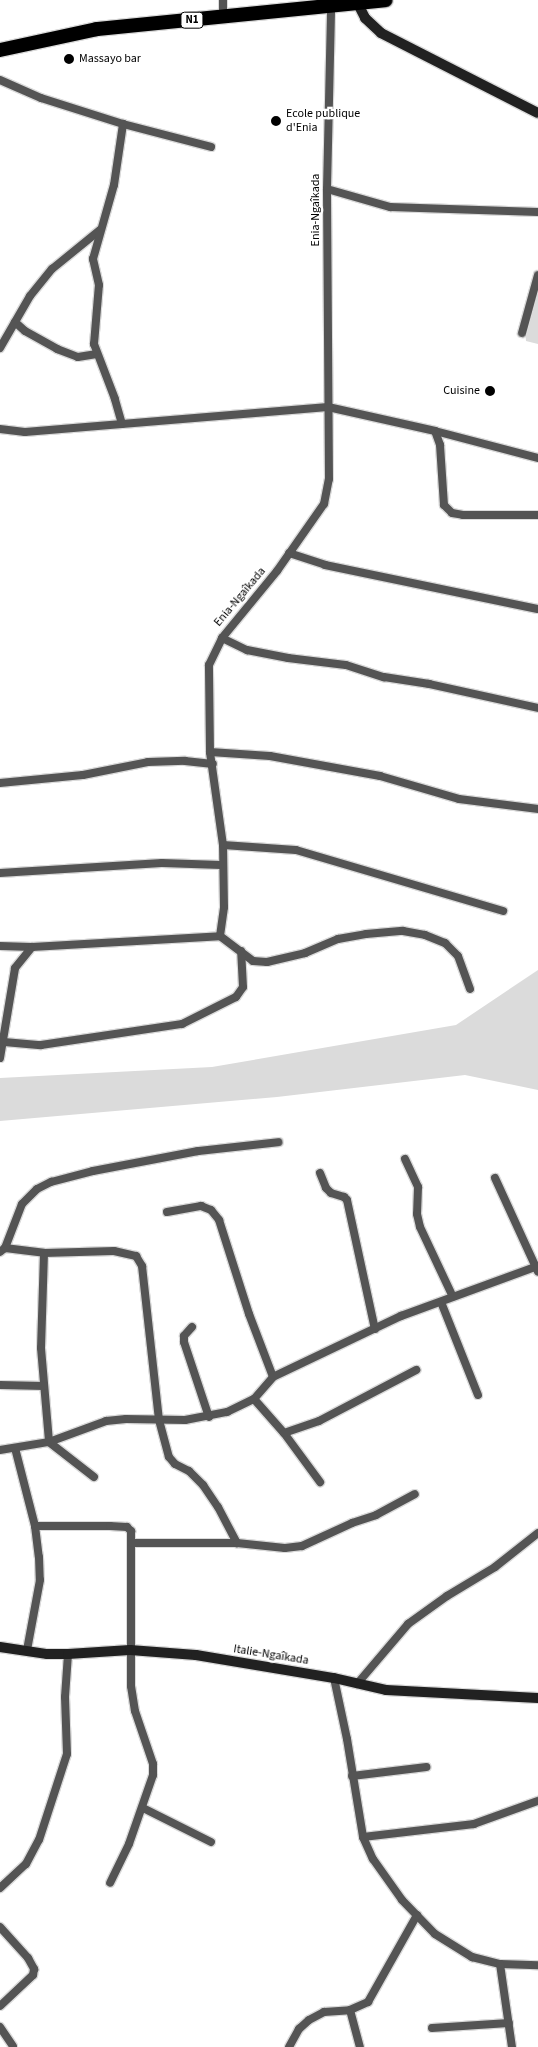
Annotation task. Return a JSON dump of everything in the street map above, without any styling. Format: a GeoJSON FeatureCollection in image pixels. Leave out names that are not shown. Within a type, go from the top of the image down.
{"type":"FeatureCollection","features":[{"type":"Feature","properties":{"kind":"highway","name":"N1"},"geometry":{"type":"LineString","coordinates":[[0,46],[97,29],[224,17],[306,5],[331,7],[386,0]]}},
{"type":"Feature","properties":{"kind":"street"},"geometry":{"type":"LineString","coordinates":[[223,0],[224,17]]}},
{"type":"Feature","properties":{"kind":"street"},"geometry":{"type":"LineString","coordinates":[[358,4],[365,18],[381,33],[538,113]]}},
{"type":"Feature","properties":{"kind":"street","name":"Enia-Ngaîkada"},"geometry":{"type":"LineString","coordinates":[[220,936],[224,907],[221,865],[223,845],[214,764],[210,752],[209,665],[222,638],[277,571],[324,504],[329,479],[327,189],[331,7]]}},
{"type":"Feature","properties":{"kind":"street"},"geometry":{"type":"LineString","coordinates":[[0,80],[41,98],[123,124],[211,147]]}},
{"type":"Feature","properties":{"kind":"street"},"geometry":{"type":"LineString","coordinates":[[122,424],[107,375],[96,354],[94,330],[99,285],[93,259],[114,185],[123,124]]}},
{"type":"Feature","properties":{"kind":"street"},"geometry":{"type":"LineString","coordinates":[[327,189],[390,207],[538,212]]}},
{"type":"Feature","properties":{"kind":"street"},"geometry":{"type":"LineString","coordinates":[[0,348],[30,296],[52,269],[100,230]]}},
{"type":"Feature","properties":{"kind":"street"},"geometry":{"type":"LineString","coordinates":[[522,333],[538,275]]}},
{"type":"Feature","properties":{"kind":"street"},"geometry":{"type":"LineString","coordinates":[[15,322],[25,332],[57,349],[78,357],[96,354]]}},
{"type":"Feature","properties":{"kind":"street"},"geometry":{"type":"LineString","coordinates":[[0,429],[25,432],[328,407],[435,431],[538,458]]}},
{"type":"Feature","properties":{"kind":"street"},"geometry":{"type":"LineString","coordinates":[[435,431],[440,445],[444,505],[452,513],[463,515],[538,515]]}},
{"type":"Feature","properties":{"kind":"street"},"geometry":{"type":"LineString","coordinates":[[289,553],[325,566],[538,609]]}},
{"type":"Feature","properties":{"kind":"street"},"geometry":{"type":"LineString","coordinates":[[222,638],[247,650],[288,658],[346,665],[384,677],[429,684],[538,708]]}},
{"type":"Feature","properties":{"kind":"street"},"geometry":{"type":"LineString","coordinates":[[210,752],[270,756],[380,776],[458,799],[538,809]]}},
{"type":"Feature","properties":{"kind":"street"},"geometry":{"type":"LineString","coordinates":[[0,783],[83,775],[148,762],[186,761],[214,764]]}},
{"type":"Feature","properties":{"kind":"street"},"geometry":{"type":"LineString","coordinates":[[223,845],[296,850],[503,911]]}},
{"type":"Feature","properties":{"kind":"street"},"geometry":{"type":"LineString","coordinates":[[0,873],[162,863],[221,865]]}},
{"type":"Feature","properties":{"kind":"street"},"geometry":{"type":"LineString","coordinates":[[0,946],[32,947],[220,936],[253,961],[267,962],[305,952],[338,939],[366,934],[404,931],[425,935],[445,942],[458,956],[470,989]]}},
{"type":"Feature","properties":{"kind":"street"},"geometry":{"type":"LineString","coordinates":[[0,1058],[15,968],[32,947]]}},
{"type":"Feature","properties":{"kind":"street"},"geometry":{"type":"LineString","coordinates":[[4,1042],[41,1045],[182,1024],[236,997],[243,987],[241,951]]}},
{"type":"Feature","properties":{"kind":"street"},"geometry":{"type":"LineString","coordinates":[[0,1019],[7,1024]]}},
{"type":"Feature","properties":{"kind":"street"},"geometry":{"type":"LineString","coordinates":[[237,1543],[218,1507],[203,1485],[189,1471],[175,1464],[169,1457],[159,1420],[142,1266],[136,1256],[114,1251],[44,1253],[2,1250],[22,1204],[37,1189],[51,1182],[93,1171],[198,1151],[279,1142]]}},
{"type":"Feature","properties":{"kind":"street"},"geometry":{"type":"LineString","coordinates":[[405,1159],[418,1187],[417,1214],[420,1227],[453,1297]]}},
{"type":"Feature","properties":{"kind":"street"},"geometry":{"type":"LineString","coordinates":[[320,1173],[326,1188],[331,1193],[344,1196],[347,1200],[375,1329]]}},
{"type":"Feature","properties":{"kind":"street"},"geometry":{"type":"LineString","coordinates":[[0,1450],[49,1442],[106,1420],[185,1420],[227,1412],[254,1399],[273,1378],[375,1329],[453,1297],[537,1269],[495,1178]]}},
{"type":"Feature","properties":{"kind":"street"},"geometry":{"type":"LineString","coordinates":[[167,1212],[201,1206],[210,1210],[219,1220],[249,1314],[273,1378]]}},
{"type":"Feature","properties":{"kind":"street"},"geometry":{"type":"LineString","coordinates":[[44,1253],[41,1348],[49,1442],[94,1477]]}},
{"type":"Feature","properties":{"kind":"street"},"geometry":{"type":"LineString","coordinates":[[441,1302],[478,1395]]}},
{"type":"Feature","properties":{"kind":"street"},"geometry":{"type":"LineString","coordinates":[[192,1327],[184,1336],[184,1342],[208,1417]]}},
{"type":"Feature","properties":{"kind":"street"},"geometry":{"type":"LineString","coordinates":[[284,1433],[319,1421],[416,1370]]}},
{"type":"Feature","properties":{"kind":"street"},"geometry":{"type":"LineString","coordinates":[[0,1385],[44,1386]]}},
{"type":"Feature","properties":{"kind":"street"},"geometry":{"type":"LineString","coordinates":[[254,1399],[284,1433],[320,1482]]}},
{"type":"Feature","properties":{"kind":"street"},"geometry":{"type":"LineString","coordinates":[[15,1448],[35,1526],[40,1580],[27,1650]]}},
{"type":"Feature","properties":{"kind":"street"},"geometry":{"type":"LineString","coordinates":[[132,1543],[237,1543],[285,1548],[302,1546],[335,1530],[376,1515],[416,1494]]}},
{"type":"Feature","properties":{"kind":"street"},"geometry":{"type":"LineString","coordinates":[[35,1526],[128,1527],[131,1529],[131,1686],[135,1712],[153,1764],[153,1775],[129,1844],[110,1883]]}},
{"type":"Feature","properties":{"kind":"street"},"geometry":{"type":"LineString","coordinates":[[357,1684],[408,1624],[447,1596],[495,1567],[538,1533]]}},
{"type":"Feature","properties":{"kind":"street","name":"Italie-Ngaîkada"},"geometry":{"type":"LineString","coordinates":[[0,1647],[68,1654],[130,1650],[196,1655],[334,1678],[386,1690],[538,1698]]}},
{"type":"Feature","properties":{"kind":"street"},"geometry":{"type":"LineString","coordinates":[[0,1888],[26,1864],[39,1840],[67,1754],[65,1698],[68,1654]]}},
{"type":"Feature","properties":{"kind":"street"},"geometry":{"type":"LineString","coordinates":[[334,1678],[363,1837],[373,1859],[402,1900],[435,1934],[472,1957],[500,1964],[538,1965]]}},
{"type":"Feature","properties":{"kind":"street"},"geometry":{"type":"LineString","coordinates":[[352,1776],[426,1767]]}},
{"type":"Feature","properties":{"kind":"street"},"geometry":{"type":"LineString","coordinates":[[363,1837],[474,1824],[538,1801]]}},
{"type":"Feature","properties":{"kind":"street"},"geometry":{"type":"LineString","coordinates":[[143,1808],[211,1842]]}},
{"type":"Feature","properties":{"kind":"street"},"geometry":{"type":"LineString","coordinates":[[289,2047],[299,2029],[309,2020],[324,2012],[350,2010],[368,2002],[418,1916]]}},
{"type":"Feature","properties":{"kind":"street"},"geometry":{"type":"LineString","coordinates":[[0,1927],[28,1958],[34,1969],[33,1974],[0,2006]]}},
{"type":"Feature","properties":{"kind":"street"},"geometry":{"type":"LineString","coordinates":[[500,1964],[512,2047]]}},
{"type":"Feature","properties":{"kind":"street"},"geometry":{"type":"LineString","coordinates":[[350,2010],[360,2047]]}},
{"type":"Feature","properties":{"kind":"street"},"geometry":{"type":"LineString","coordinates":[[432,2028],[509,2023]]}},
{"type":"Feature","properties":{"kind":"street"},"geometry":{"type":"LineString","coordinates":[[0,2027],[12,2046]]}},
{"type":"Feature","properties":{"kind":"shaded area"},"geometry":{"type":"Polygon","coordinates":[[[538,270],[538,344],[526,341],[524,319],[538,270]]]}},
{"type":"Feature","properties":{"kind":"shaded area"},"geometry":{"type":"Polygon","coordinates":[[[538,970],[538,1090],[465,1075],[277,1097],[0,1121],[0,1078],[212,1067],[456,1025],[538,970]]]}},
{"type":"Feature","properties":{"kind":"place","name":"Massayo bar"},"geometry":{"type":"Point","coordinates":[69,59]}},
{"type":"Feature","properties":{"kind":"place","name":"Ecole publique d'Enia"},"geometry":{"type":"Point","coordinates":[276,121]}},
{"type":"Feature","properties":{"kind":"place","name":"Cuisine"},"geometry":{"type":"Point","coordinates":[490,391]}}]}
